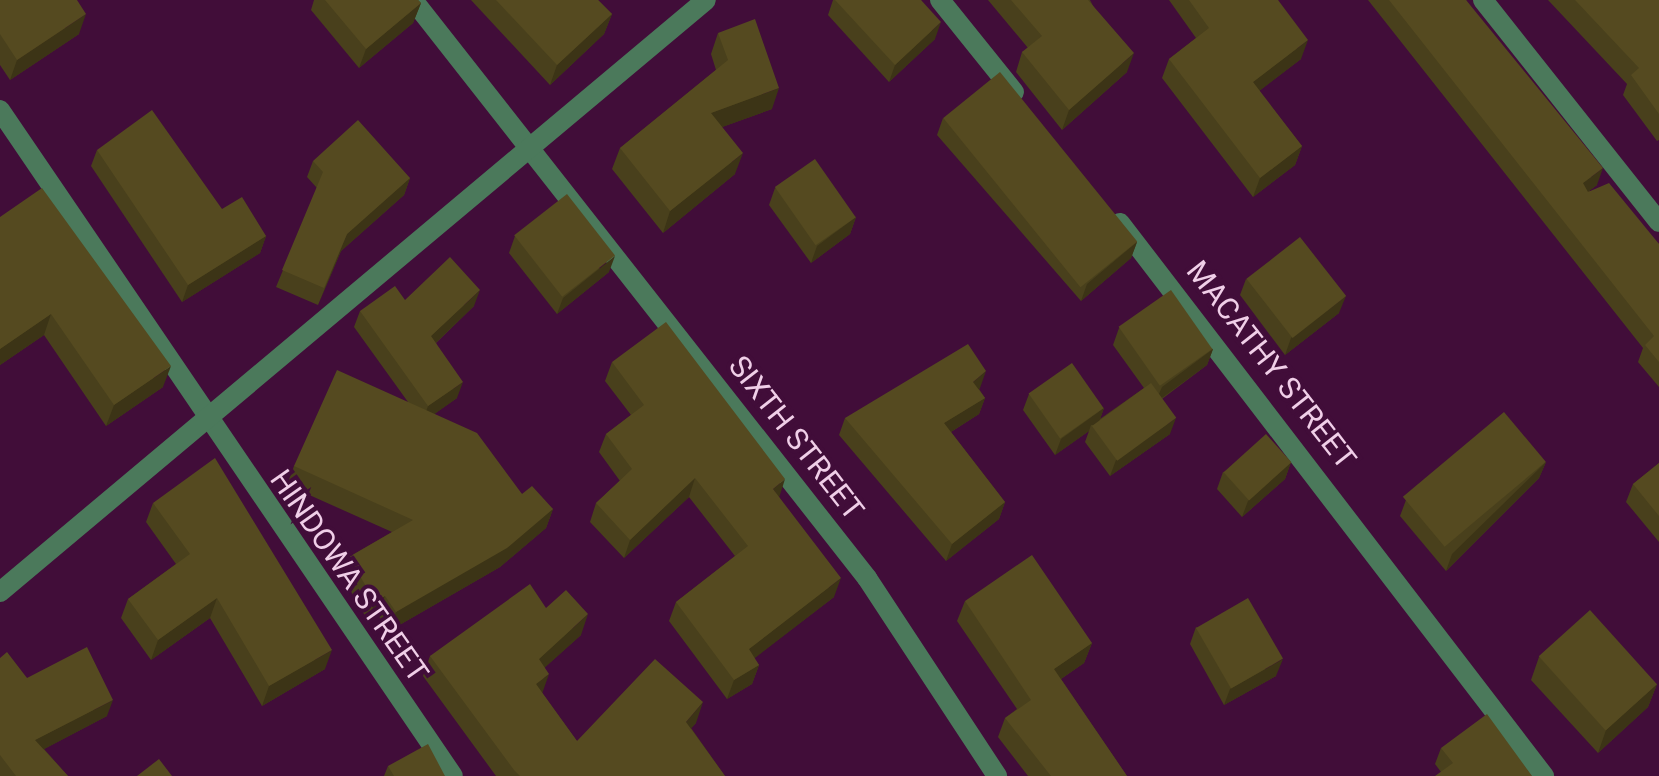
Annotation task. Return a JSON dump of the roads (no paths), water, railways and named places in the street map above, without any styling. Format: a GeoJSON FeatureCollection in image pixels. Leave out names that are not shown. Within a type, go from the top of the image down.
{"type":"FeatureCollection","features":[{"type":"Feature","properties":{"kind":"street","name":"SIXTH STREET"},"geometry":{"type":"LineString","coordinates":[[412,0],[533,148],[867,578],[996,776]]}},
{"type":"Feature","properties":{"kind":"street"},"geometry":{"type":"LineString","coordinates":[[0,592],[706,0]]}},
{"type":"Feature","properties":{"kind":"street"},"geometry":{"type":"LineString","coordinates":[[940,0],[1026,107]]}},
{"type":"Feature","properties":{"kind":"street"},"geometry":{"type":"LineString","coordinates":[[1483,0],[1659,222]]}},
{"type":"Feature","properties":{"kind":"street","name":"HINDOWA STREET"},"geometry":{"type":"LineString","coordinates":[[0,110],[203,418],[453,776]]}},
{"type":"Feature","properties":{"kind":"street","name":"MACATHY STREET"},"geometry":{"type":"LineString","coordinates":[[1100,198],[1544,776]]}}]}
